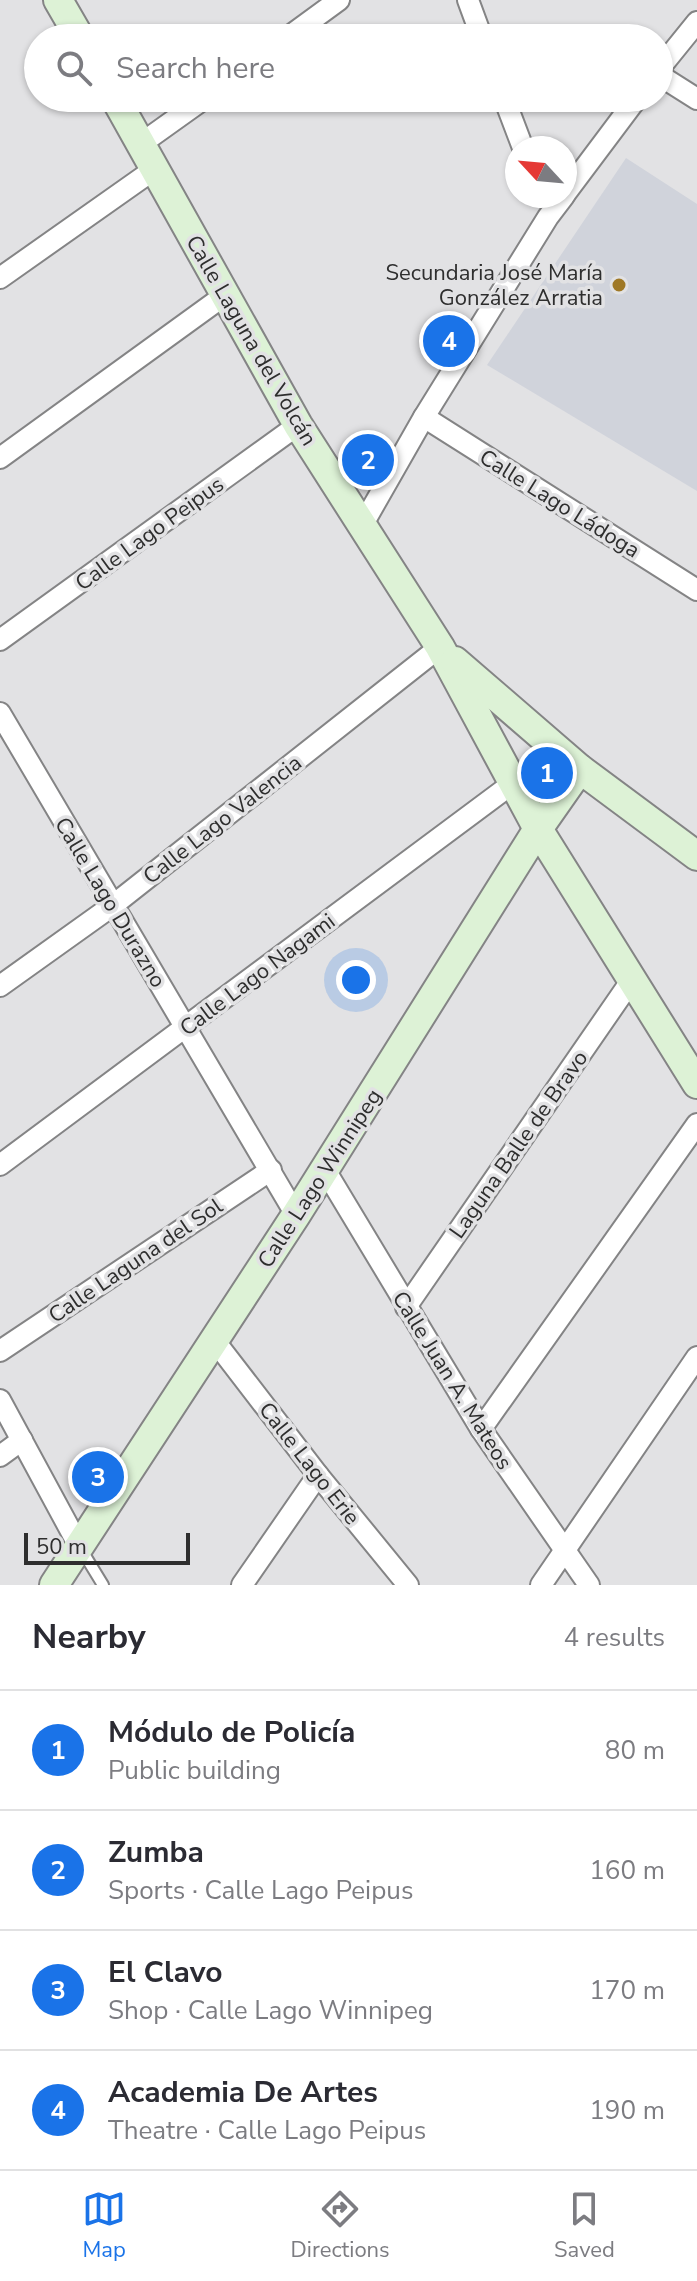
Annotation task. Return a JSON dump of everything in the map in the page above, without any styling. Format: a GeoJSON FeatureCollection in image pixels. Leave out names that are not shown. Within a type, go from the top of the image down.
{"type":"FeatureCollection","features":[{"type":"Feature","properties":{"kind":"main road"},"geometry":{"type":"LineString","coordinates":[[58,0],[72,24]]}},
{"type":"Feature","properties":{"kind":"main road","name":"Calle Laguna del Volcán"},"geometry":{"type":"LineString","coordinates":[[123,112],[298,425],[440,647],[538,829],[697,1084]]}},
{"type":"Feature","properties":{"kind":"main road"},"geometry":{"type":"LineString","coordinates":[[440,647],[580,769],[697,856]]}},
{"type":"Feature","properties":{"kind":"main road","name":"Calle Lago Winnipeg"},"geometry":{"type":"LineString","coordinates":[[54,1585],[296,1215],[538,829],[580,769]]}},
{"type":"Feature","properties":{"kind":"street"},"geometry":{"type":"LineString","coordinates":[[306,24],[339,0]]}},
{"type":"Feature","properties":{"kind":"street"},"geometry":{"type":"LineString","coordinates":[[468,0],[477,24]]}},
{"type":"Feature","properties":{"kind":"street"},"geometry":{"type":"LineString","coordinates":[[673,54],[697,22]]}},
{"type":"Feature","properties":{"kind":"street"},"geometry":{"type":"LineString","coordinates":[[673,82],[697,99]]}},
{"type":"Feature","properties":{"kind":"street"},"geometry":{"type":"LineString","coordinates":[[0,278],[149,156],[191,112]]}},
{"type":"Feature","properties":{"kind":"street"},"geometry":{"type":"LineString","coordinates":[[509,112],[518,136]]}},
{"type":"Feature","properties":{"kind":"street"},"geometry":{"type":"LineString","coordinates":[[577,178],[626,112]]}},
{"type":"Feature","properties":{"kind":"street"},"geometry":{"type":"LineString","coordinates":[[545,208],[548,217]]}},
{"type":"Feature","properties":{"kind":"street"},"geometry":{"type":"LineString","coordinates":[[363,524],[424,417],[555,208]]}},
{"type":"Feature","properties":{"kind":"street"},"geometry":{"type":"LineString","coordinates":[[0,458],[225,295]]}},
{"type":"Feature","properties":{"kind":"street","name":"Calle Lago Ládoga"},"geometry":{"type":"LineString","coordinates":[[424,417],[697,590]]}},
{"type":"Feature","properties":{"kind":"street","name":"Calle Lago Peipus"},"geometry":{"type":"LineString","coordinates":[[0,640],[298,425]]}},
{"type":"Feature","properties":{"kind":"street","name":"Calle Lago Valencia"},"geometry":{"type":"LineString","coordinates":[[0,986],[112,906],[440,647]]}},
{"type":"Feature","properties":{"kind":"street","name":"Calle Lago Durazno"},"geometry":{"type":"LineString","coordinates":[[3,727],[187,1026],[296,1215]]}},
{"type":"Feature","properties":{"kind":"street","name":"Calle Lago Nagami"},"geometry":{"type":"LineString","coordinates":[[0,1165],[513,783]]}},
{"type":"Feature","properties":{"kind":"street","name":"Laguna Balle de Bravo"},"geometry":{"type":"LineString","coordinates":[[406,1307],[631,981]]}},
{"type":"Feature","properties":{"kind":"street"},"geometry":{"type":"LineString","coordinates":[[481,1429],[697,1124]]}},
{"type":"Feature","properties":{"kind":"street","name":"Calle Laguna del Sol"},"geometry":{"type":"LineString","coordinates":[[0,1351],[271,1170]]}},
{"type":"Feature","properties":{"kind":"street","name":"Calle Juan A. Mateos"},"geometry":{"type":"LineString","coordinates":[[325,1170],[481,1429],[589,1585]]}},
{"type":"Feature","properties":{"kind":"street","name":"Calle Lago Erie"},"geometry":{"type":"LineString","coordinates":[[214,1340],[408,1585]]}},
{"type":"Feature","properties":{"kind":"street"},"geometry":{"type":"LineString","coordinates":[[541,1585],[697,1357]]}},
{"type":"Feature","properties":{"kind":"street"},"geometry":{"type":"LineString","coordinates":[[0,1400],[79,1546]]}},
{"type":"Feature","properties":{"kind":"street"},"geometry":{"type":"LineString","coordinates":[[0,1456],[22,1440]]}},
{"type":"Feature","properties":{"kind":"street"},"geometry":{"type":"LineString","coordinates":[[242,1585],[318,1475]]}},
{"type":"Feature","properties":{"kind":"lane"},"geometry":{"type":"LineString","coordinates":[[79,1546],[103,1585]]}},
{"type":"Feature","properties":{"kind":"shaded area","name":"Secundaria José María González Arratia"},"geometry":{"type":"Polygon","coordinates":[[[626,158],[697,204],[697,491],[487,365],[626,158]]]}},
{"type":"Feature","properties":{"kind":"place","name":"Secundaria José María González Arratia"},"geometry":{"type":"Point","coordinates":[619,285]}},
{"type":"Feature","properties":{"kind":"place","name":"Academia De Artes"},"geometry":{"type":"Point","coordinates":[449,341]}},
{"type":"Feature","properties":{"kind":"place","name":"Zumba"},"geometry":{"type":"Point","coordinates":[368,460]}},
{"type":"Feature","properties":{"kind":"place","name":"Módulo de Policía"},"geometry":{"type":"Point","coordinates":[547,773]}},
{"type":"Feature","properties":{"kind":"place","name":"El Clavo"},"geometry":{"type":"Point","coordinates":[98,1477]}}]}
